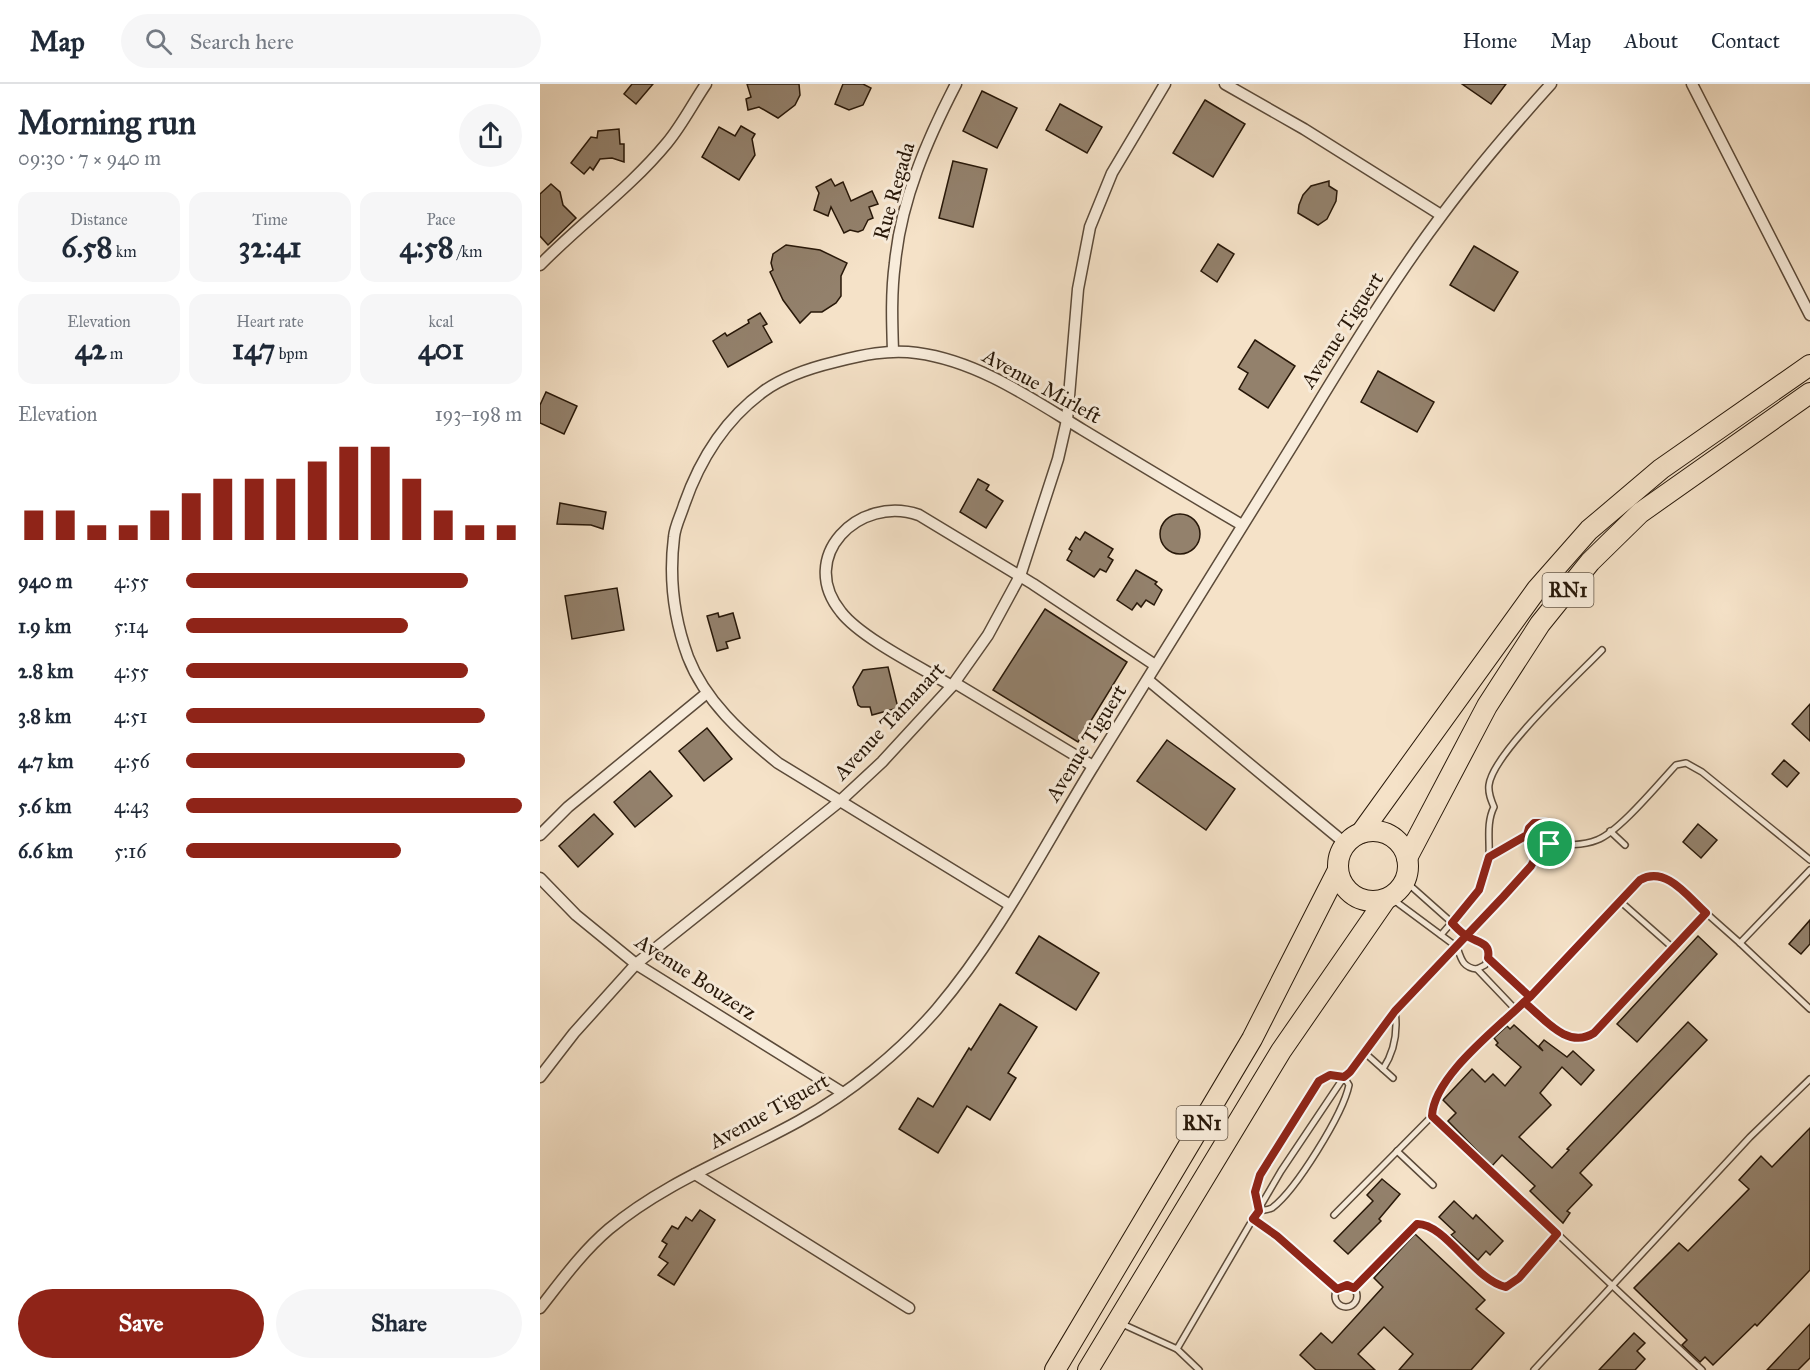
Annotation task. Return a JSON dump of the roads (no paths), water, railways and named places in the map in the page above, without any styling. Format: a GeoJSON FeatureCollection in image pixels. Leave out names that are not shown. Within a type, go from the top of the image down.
{"type":"FeatureCollection","features":[{"type":"Feature","properties":{"kind":"highway","name":"RN1"},"geometry":{"type":"LineString","coordinates":[[1055,1370],[1252,1039],[1338,870],[1338,859],[1537,589],[1589,530],[1662,469],[1810,365]]}},
{"type":"Feature","properties":{"kind":"highway","name":"RN1"},"geometry":{"type":"LineString","coordinates":[[1088,1370],[1281,1051],[1388,898],[1404,880],[1407,858],[1487,706],[1540,624],[1590,562],[1640,513],[1810,393]]}},
{"type":"Feature","properties":{"kind":"highway"},"geometry":{"type":"LineString","coordinates":[[1353,839],[1384,833],[1394,838],[1402,847],[1407,858]]}},
{"type":"Feature","properties":{"kind":"highway"},"geometry":{"type":"LineString","coordinates":[[1338,870],[1346,888],[1353,895],[1363,900],[1388,898]]}},
{"type":"Feature","properties":{"kind":"street"},"geometry":{"type":"LineString","coordinates":[[540,265],[576,228],[614,198],[668,142],[706,84]]}},
{"type":"Feature","properties":{"kind":"street","name":"Rue Regada"},"geometry":{"type":"LineString","coordinates":[[893,351],[895,263],[901,223],[924,153],[956,84]]}},
{"type":"Feature","properties":{"kind":"street","name":"Avenue Tamanart"},"geometry":{"type":"LineString","coordinates":[[540,1077],[574,1033],[636,964],[839,802],[909,734],[953,684],[988,635],[1020,576],[1058,459],[1067,420],[1078,289],[1090,227],[1112,173],[1165,84]]}},
{"type":"Feature","properties":{"kind":"street"},"geometry":{"type":"LineString","coordinates":[[1225,84],[1314,135],[1441,216]]}},
{"type":"Feature","properties":{"kind":"street","name":"Avenue Tiguert"},"geometry":{"type":"LineString","coordinates":[[540,1308],[579,1257],[612,1227],[652,1198],[800,1120],[843,1093],[894,1052],[936,1009],[976,957],[1010,905],[1155,665],[1388,294],[1441,216],[1490,154],[1551,84]]}},
{"type":"Feature","properties":{"kind":"street"},"geometry":{"type":"LineString","coordinates":[[1692,84],[1810,315]]}},
{"type":"Feature","properties":{"kind":"street","name":"Avenue Mirleft"},"geometry":{"type":"LineString","coordinates":[[1010,905],[778,763],[746,738],[706,693],[688,658],[677,623],[672,584],[674,535],[704,456],[724,427],[744,408],[764,391],[790,376],[861,355],[893,351],[929,355],[980,371],[1067,420],[1242,525]]}},
{"type":"Feature","properties":{"kind":"street"},"geometry":{"type":"LineString","coordinates":[[1093,766],[860,629],[841,612],[833,601],[827,582],[828,558],[836,540],[860,518],[882,511],[899,509],[919,515],[1020,576],[1155,665]]}},
{"type":"Feature","properties":{"kind":"street"},"geometry":{"type":"LineString","coordinates":[[1148,680],[1353,839]]}},
{"type":"Feature","properties":{"kind":"street"},"geometry":{"type":"LineString","coordinates":[[540,835],[568,807],[706,693]]}},
{"type":"Feature","properties":{"kind":"street","name":"Avenue Bouzerz"},"geometry":{"type":"LineString","coordinates":[[540,878],[576,915],[636,964],[843,1093]]}},
{"type":"Feature","properties":{"kind":"street"},"geometry":{"type":"LineString","coordinates":[[695,1174],[909,1308]]}},
{"type":"Feature","properties":{"kind":"lane"},"geometry":{"type":"LineString","coordinates":[[1441,935],[1479,890],[1489,857],[1490,814],[1494,807],[1489,794],[1489,783],[1497,765],[1511,745],[1602,650]]}},
{"type":"Feature","properties":{"kind":"lane"},"geometry":{"type":"LineString","coordinates":[[1177,1349],[1281,1171],[1344,1077],[1365,1053],[1395,1011],[1531,866],[1540,849],[1550,844],[1576,845],[1599,840],[1676,765],[1686,763],[1701,772],[1810,860]]}},
{"type":"Feature","properties":{"kind":"lane"},"geometry":{"type":"LineString","coordinates":[[1489,857],[1527,835],[1531,825],[1538,822],[1545,823],[1552,830],[1553,838],[1550,844]]}},
{"type":"Feature","properties":{"kind":"lane"},"geometry":{"type":"LineString","coordinates":[[1610,831],[1625,845]]}},
{"type":"Feature","properties":{"kind":"lane"},"geometry":{"type":"LineString","coordinates":[[1527,835],[1531,845],[1540,849]]}},
{"type":"Feature","properties":{"kind":"lane"},"geometry":{"type":"LineString","coordinates":[[1740,943],[1810,870]]}},
{"type":"Feature","properties":{"kind":"lane"},"geometry":{"type":"LineString","coordinates":[[1334,1215],[1432,1116],[1436,1098],[1447,1080],[1530,997],[1640,880],[1656,875],[1670,880],[1810,1010]]}},
{"type":"Feature","properties":{"kind":"lane"},"geometry":{"type":"LineString","coordinates":[[1388,898],[1457,946],[1464,963],[1472,969],[1485,965],[1489,952],[1484,944],[1467,936],[1404,880]]}},
{"type":"Feature","properties":{"kind":"lane"},"geometry":{"type":"LineString","coordinates":[[1621,902],[1674,948]]}},
{"type":"Feature","properties":{"kind":"lane"},"geometry":{"type":"LineString","coordinates":[[1524,1002],[1567,1037],[1576,1040],[1586,1037],[1594,1033],[1706,913]]}},
{"type":"Feature","properties":{"kind":"lane"},"geometry":{"type":"LineString","coordinates":[[1488,958],[1530,997]]}},
{"type":"Feature","properties":{"kind":"lane"},"geometry":{"type":"LineString","coordinates":[[1478,969],[1516,1010]]}},
{"type":"Feature","properties":{"kind":"lane"},"geometry":{"type":"LineString","coordinates":[[1383,1070],[1390,1059],[1395,1041],[1395,1011]]}},
{"type":"Feature","properties":{"kind":"lane"},"geometry":{"type":"LineString","coordinates":[[1365,1053],[1392,1078]]}},
{"type":"Feature","properties":{"kind":"lane"},"geometry":{"type":"LineString","coordinates":[[1330,1075],[1344,1077],[1349,1085],[1346,1097],[1337,1116],[1298,1179],[1270,1209],[1259,1211],[1255,1192],[1260,1175],[1281,1138],[1319,1081],[1330,1075]]}},
{"type":"Feature","properties":{"kind":"lane"},"geometry":{"type":"LineString","coordinates":[[1534,1370],[1750,1137],[1810,1079]]}},
{"type":"Feature","properties":{"kind":"lane"},"geometry":{"type":"LineString","coordinates":[[1432,1116],[1702,1370]]}},
{"type":"Feature","properties":{"kind":"lane"},"geometry":{"type":"LineString","coordinates":[[1397,1151],[1433,1185]]}},
{"type":"Feature","properties":{"kind":"lane"},"geometry":{"type":"LineString","coordinates":[[1253,1219],[1277,1236],[1337,1289]]}},
{"type":"Feature","properties":{"kind":"lane"},"geometry":{"type":"LineString","coordinates":[[1354,1288],[1417,1224],[1433,1228],[1488,1278],[1506,1287],[1519,1278],[1557,1234]]}},
{"type":"Feature","properties":{"kind":"lane"},"geometry":{"type":"LineString","coordinates":[[1347,1285],[1354,1288],[1357,1294],[1355,1301],[1347,1307],[1340,1305],[1336,1299],[1337,1289],[1347,1285]]}},
{"type":"Feature","properties":{"kind":"lane"},"geometry":{"type":"LineString","coordinates":[[1119,1322],[1177,1349],[1199,1370]]}}]}
